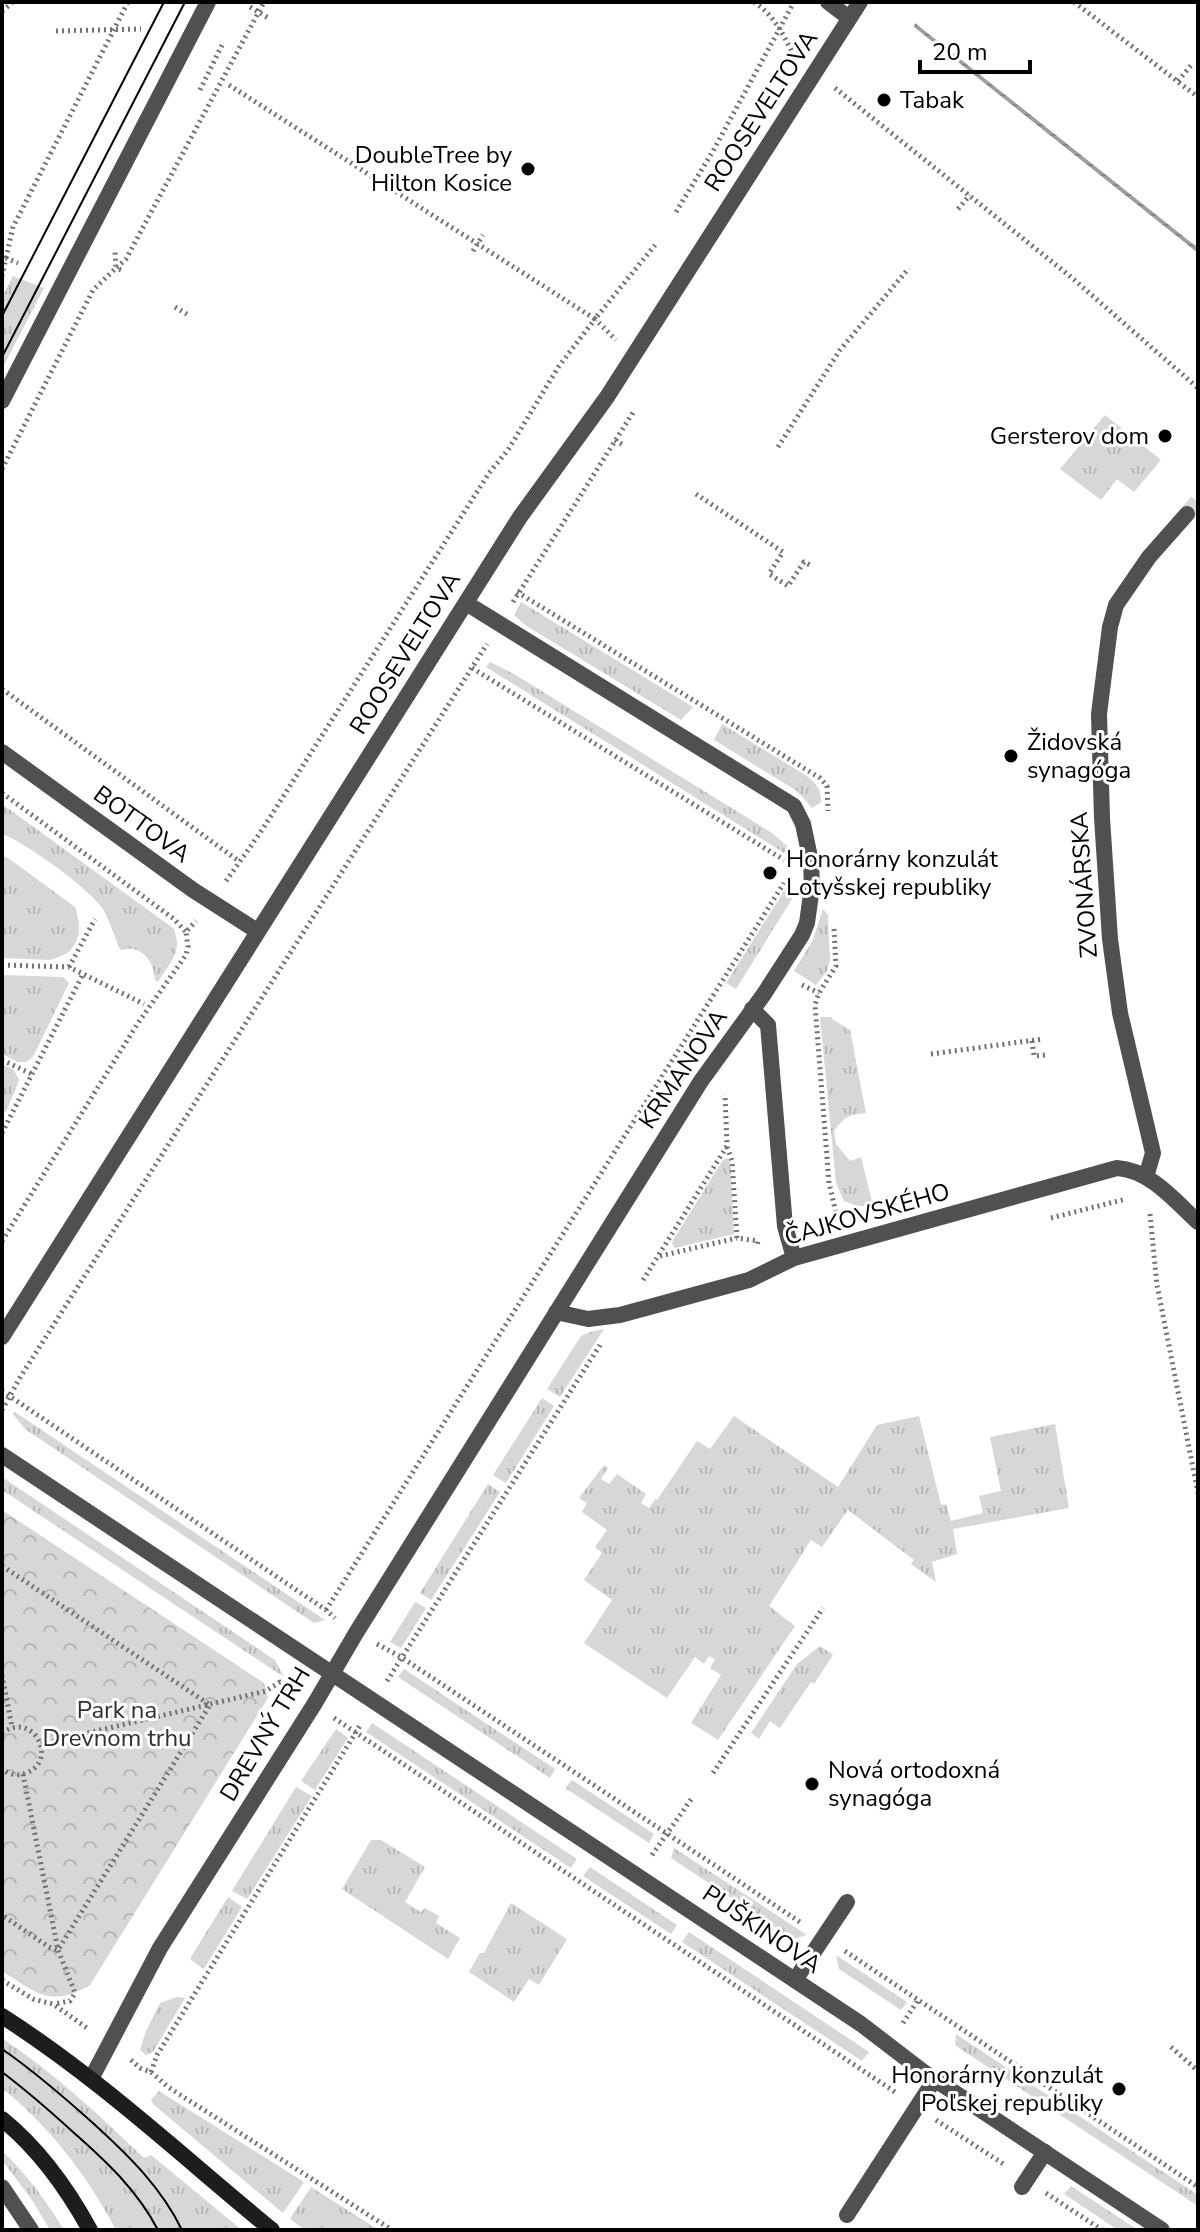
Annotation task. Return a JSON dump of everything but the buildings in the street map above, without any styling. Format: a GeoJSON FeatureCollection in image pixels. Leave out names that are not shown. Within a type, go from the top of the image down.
{"type":"FeatureCollection","features":[{"type":"Feature","properties":{"kind":"street"},"geometry":{"type":"LineString","coordinates":[[2,401],[208,2]]}},
{"type":"Feature","properties":{"kind":"street"},"geometry":{"type":"LineString","coordinates":[[828,2],[849,18]]}},
{"type":"Feature","properties":{"kind":"street","name":"ROOSEVELTOVA"},"geometry":{"type":"LineString","coordinates":[[2,1337],[520,517],[582,433],[636,352],[860,2]]}},
{"type":"Feature","properties":{"kind":"street","name":"ZVONÁRSKA"},"geometry":{"type":"LineString","coordinates":[[1146,1177],[1153,1153],[1120,1013],[1110,939],[1099,714],[1110,627],[1116,605],[1149,557],[1187,514]]}},
{"type":"Feature","properties":{"kind":"street","name":"KRMANOVA"},"geometry":{"type":"LineString","coordinates":[[332,1673],[701,1081],[802,935],[807,923],[812,887],[811,862],[799,812],[794,806],[466,603]]}},
{"type":"Feature","properties":{"kind":"street","name":"BOTTOVA"},"geometry":{"type":"LineString","coordinates":[[2,752],[211,902],[257,931]]}},
{"type":"Feature","properties":{"kind":"street"},"geometry":{"type":"LineString","coordinates":[[752,1009],[768,1025],[785,1226],[794,1258]]}},
{"type":"Feature","properties":{"kind":"street","name":"ČAJKOVSKÉHO"},"geometry":{"type":"LineString","coordinates":[[556,1312],[588,1319],[620,1315],[749,1280],[794,1258],[1117,1168],[1130,1169],[1146,1177]]}},
{"type":"Feature","properties":{"kind":"street"},"geometry":{"type":"LineString","coordinates":[[1146,1177],[1198,1222]]}},
{"type":"Feature","properties":{"kind":"street","name":"DREVNÝ TRH"},"geometry":{"type":"LineString","coordinates":[[2,1455],[332,1673],[160,1948],[91,2079]]}},
{"type":"Feature","properties":{"kind":"street","name":"PUŠKINOVA"},"geometry":{"type":"LineString","coordinates":[[332,1673],[861,2024],[935,2079],[1162,2230]]}},
{"type":"Feature","properties":{"kind":"street"},"geometry":{"type":"LineString","coordinates":[[795,1980],[847,1902]]}},
{"type":"Feature","properties":{"kind":"street"},"geometry":{"type":"LineString","coordinates":[[2,2016],[91,2079],[272,2230]]}},
{"type":"Feature","properties":{"kind":"street"},"geometry":{"type":"LineString","coordinates":[[847,2215],[935,2079]]}},
{"type":"Feature","properties":{"kind":"street"},"geometry":{"type":"LineString","coordinates":[[2,2119],[35,2150],[90,2230]]}},
{"type":"Feature","properties":{"kind":"street"},"geometry":{"type":"LineString","coordinates":[[1024,2183],[1045,2152]]}},
{"type":"Feature","properties":{"kind":"street"},"geometry":{"type":"LineString","coordinates":[[2,2187],[31,2230]]}},
{"type":"Feature","properties":{"kind":"path"},"geometry":{"type":"LineString","coordinates":[[2,11],[13,2]]}},
{"type":"Feature","properties":{"kind":"path"},"geometry":{"type":"LineString","coordinates":[[2,276],[13,227],[128,2]]}},
{"type":"Feature","properties":{"kind":"path"},"geometry":{"type":"LineString","coordinates":[[2,469],[93,290],[119,269],[126,259],[264,2]]}},
{"type":"Feature","properties":{"kind":"path"},"geometry":{"type":"LineString","coordinates":[[754,2],[765,9],[781,28],[797,62],[813,73]]}},
{"type":"Feature","properties":{"kind":"path"},"geometry":{"type":"LineString","coordinates":[[676,212],[794,2]]}},
{"type":"Feature","properties":{"kind":"path"},"geometry":{"type":"LineString","coordinates":[[1074,2],[1198,97]]}},
{"type":"Feature","properties":{"kind":"path"},"geometry":{"type":"LineString","coordinates":[[250,7],[270,19]]}},
{"type":"Feature","properties":{"kind":"path"},"geometry":{"type":"LineString","coordinates":[[56,31],[141,29]]}},
{"type":"Feature","properties":{"kind":"path"},"geometry":{"type":"LineString","coordinates":[[200,90],[222,45]]}},
{"type":"Feature","properties":{"kind":"path"},"geometry":{"type":"LineString","coordinates":[[1178,81],[1193,63]]}},
{"type":"Feature","properties":{"kind":"path"},"geometry":{"type":"LineString","coordinates":[[828,83],[1071,277],[1198,388]]}},
{"type":"Feature","properties":{"kind":"path"},"geometry":{"type":"LineString","coordinates":[[229,85],[571,303],[595,319],[618,342],[636,352]]}},
{"type":"Feature","properties":{"kind":"path"},"geometry":{"type":"LineString","coordinates":[[828,101],[835,88]]}},
{"type":"Feature","properties":{"kind":"path"},"geometry":{"type":"LineString","coordinates":[[958,209],[970,195]]}},
{"type":"Feature","properties":{"kind":"path"},"geometry":{"type":"LineString","coordinates":[[473,251],[483,235]]}},
{"type":"Feature","properties":{"kind":"path"},"geometry":{"type":"LineString","coordinates":[[186,932],[269,820],[559,366],[655,245]]}},
{"type":"Feature","properties":{"kind":"path"},"geometry":{"type":"LineString","coordinates":[[115,252],[119,269]]}},
{"type":"Feature","properties":{"kind":"path"},"geometry":{"type":"LineString","coordinates":[[6,258],[18,263]]}},
{"type":"Feature","properties":{"kind":"path"},"geometry":{"type":"LineString","coordinates":[[778,447],[840,350],[909,268]]}},
{"type":"Feature","properties":{"kind":"path"},"geometry":{"type":"LineString","coordinates":[[567,310],[571,303]]}},
{"type":"Feature","properties":{"kind":"path"},"geometry":{"type":"LineString","coordinates":[[175,307],[190,316]]}},
{"type":"Feature","properties":{"kind":"path"},"geometry":{"type":"LineString","coordinates":[[2,1410],[639,403]]}},
{"type":"Feature","properties":{"kind":"path"},"geometry":{"type":"LineString","coordinates":[[615,440],[625,446]]}},
{"type":"Feature","properties":{"kind":"path"},"geometry":{"type":"LineString","coordinates":[[696,494],[783,552],[769,574],[788,586],[804,562],[810,565]]}},
{"type":"Feature","properties":{"kind":"path"},"geometry":{"type":"LineString","coordinates":[[517,592],[820,778],[827,786],[829,816]]}},
{"type":"Feature","properties":{"kind":"path"},"geometry":{"type":"LineString","coordinates":[[472,667],[783,859],[788,865]]}},
{"type":"Feature","properties":{"kind":"path"},"geometry":{"type":"LineString","coordinates":[[2,689],[240,862]]}},
{"type":"Feature","properties":{"kind":"path"},"geometry":{"type":"LineString","coordinates":[[2,793],[174,919],[186,932],[188,947],[186,955],[138,1023],[2,1241]]}},
{"type":"Feature","properties":{"kind":"path"},"geometry":{"type":"LineString","coordinates":[[326,1610],[786,879]]}},
{"type":"Feature","properties":{"kind":"path"},"geometry":{"type":"LineString","coordinates":[[69,967],[95,919]]}},
{"type":"Feature","properties":{"kind":"path"},"geometry":{"type":"LineString","coordinates":[[834,921],[836,966],[819,993],[815,1016],[829,1183],[837,1217],[852,1214]]}},
{"type":"Feature","properties":{"kind":"path"},"geometry":{"type":"LineString","coordinates":[[2,965],[69,967],[144,1004]]}},
{"type":"Feature","properties":{"kind":"path"},"geometry":{"type":"LineString","coordinates":[[2,1133],[83,974]]}},
{"type":"Feature","properties":{"kind":"path"},"geometry":{"type":"LineString","coordinates":[[797,984],[819,993]]}},
{"type":"Feature","properties":{"kind":"path"},"geometry":{"type":"LineString","coordinates":[[931,1054],[1043,1039]]}},
{"type":"Feature","properties":{"kind":"path"},"geometry":{"type":"LineString","coordinates":[[1032,1041],[1034,1056],[1046,1055]]}},
{"type":"Feature","properties":{"kind":"path"},"geometry":{"type":"LineString","coordinates":[[2,1060],[32,1074]]}},
{"type":"Feature","properties":{"kind":"path"},"geometry":{"type":"LineString","coordinates":[[725,1091],[727,1146],[732,1161],[737,1238]]}},
{"type":"Feature","properties":{"kind":"path"},"geometry":{"type":"LineString","coordinates":[[151,2072],[157,2055],[401,1657],[727,1146]]}},
{"type":"Feature","properties":{"kind":"path"},"geometry":{"type":"LineString","coordinates":[[1149,1209],[1157,1285],[1198,1493]]}},
{"type":"Feature","properties":{"kind":"path"},"geometry":{"type":"LineString","coordinates":[[659,1256],[737,1238],[758,1241],[748,1272],[749,1280]]}},
{"type":"Feature","properties":{"kind":"path"},"geometry":{"type":"LineString","coordinates":[[2,1391],[356,1633],[401,1657],[1198,2187]]}},
{"type":"Feature","properties":{"kind":"path"},"geometry":{"type":"LineString","coordinates":[[2,1566],[210,1705]]}},
{"type":"Feature","properties":{"kind":"path"},"geometry":{"type":"LineString","coordinates":[[713,1773],[823,1608]]}},
{"type":"Feature","properties":{"kind":"path"},"geometry":{"type":"LineString","coordinates":[[2,1675],[12,1727]]}},
{"type":"Feature","properties":{"kind":"path"},"geometry":{"type":"LineString","coordinates":[[41,1744],[266,1691],[280,1682]]}},
{"type":"Feature","properties":{"kind":"path"},"geometry":{"type":"LineString","coordinates":[[58,1950],[210,1705]]}},
{"type":"Feature","properties":{"kind":"path"},"geometry":{"type":"LineString","coordinates":[[2,1733],[12,1727],[27,1729],[38,1737],[42,1752],[37,1766],[23,1774],[9,1774],[2,1769]]}},
{"type":"Feature","properties":{"kind":"path"},"geometry":{"type":"LineString","coordinates":[[356,1734],[917,2107],[1024,2183],[1102,2230]]}},
{"type":"Feature","properties":{"kind":"path"},"geometry":{"type":"LineString","coordinates":[[2,1980],[44,2003],[70,2001],[75,1993],[58,1950],[23,1774]]}},
{"type":"Feature","properties":{"kind":"path"},"geometry":{"type":"LineString","coordinates":[[638,1875],[692,1798]]}},
{"type":"Feature","properties":{"kind":"path"},"geometry":{"type":"LineString","coordinates":[[2,1915],[58,1950]]}},
{"type":"Feature","properties":{"kind":"path"},"geometry":{"type":"LineString","coordinates":[[53,2004],[168,2087],[392,2230]]}},
{"type":"Feature","properties":{"kind":"path"},"geometry":{"type":"LineString","coordinates":[[1171,2047],[1198,2071]]}},
{"type":"Feature","properties":{"kind":"green space"},"geometry":{"type":"Polygon","coordinates":[[[13,276],[44,288],[2,369],[2,297],[13,276]]]}},
{"type":"Feature","properties":{"kind":"green space"},"geometry":{"type":"Polygon","coordinates":[[[1105,415],[1161,460],[1134,492],[1117,479],[1101,500],[1060,469],[1105,415]]]}},
{"type":"Feature","properties":{"kind":"green space"},"geometry":{"type":"Polygon","coordinates":[[[521,602],[693,707],[681,720],[525,625],[514,615],[521,602]]]}},
{"type":"Feature","properties":{"kind":"green space"},"geometry":{"type":"Polygon","coordinates":[[[490,662],[772,833],[787,846],[797,861],[486,667],[490,662]]]}},
{"type":"Feature","properties":{"kind":"green space"},"geometry":{"type":"Polygon","coordinates":[[[722,724],[807,776],[818,787],[821,802],[812,808],[797,791],[714,740],[722,724]]]}},
{"type":"Feature","properties":{"kind":"green space"},"geometry":{"type":"Polygon","coordinates":[[[2,804],[173,928],[176,950],[158,982],[145,955],[134,949],[120,950],[103,909],[96,900],[41,856],[2,834],[2,804]]]}},
{"type":"Feature","properties":{"kind":"green space"},"geometry":{"type":"Polygon","coordinates":[[[2,856],[75,907],[79,934],[69,952],[50,960],[2,958],[2,856]]]}},
{"type":"Feature","properties":{"kind":"green space"},"geometry":{"type":"Polygon","coordinates":[[[786,888],[795,894],[736,989],[726,983],[786,888]]]}},
{"type":"Feature","properties":{"kind":"green space"},"geometry":{"type":"Polygon","coordinates":[[[823,909],[828,915],[830,960],[827,971],[816,985],[794,971],[812,942],[823,909]]]}},
{"type":"Feature","properties":{"kind":"green space"},"geometry":{"type":"Polygon","coordinates":[[[2,975],[63,977],[69,983],[33,1057],[26,1062],[18,1062],[2,1054],[2,975]]]}},
{"type":"Feature","properties":{"kind":"green space"},"geometry":{"type":"Polygon","coordinates":[[[820,1017],[832,1017],[850,1030],[866,1113],[841,1122],[834,1131],[836,1144],[850,1161],[861,1157],[873,1206],[858,1206],[844,1201],[836,1183],[820,1017]]]}},
{"type":"Feature","properties":{"kind":"green space"},"geometry":{"type":"Polygon","coordinates":[[[2,1064],[14,1070],[19,1080],[6,1112],[2,1110],[2,1064]]]}},
{"type":"Feature","properties":{"kind":"green space"},"geometry":{"type":"Polygon","coordinates":[[[727,1158],[730,1162],[734,1234],[675,1248],[673,1240],[727,1158]]]}},
{"type":"Feature","properties":{"kind":"green space"},"geometry":{"type":"Polygon","coordinates":[[[604,1329],[560,1397],[547,1389],[581,1336],[604,1329]]]}},
{"type":"Feature","properties":{"kind":"green space"},"geometry":{"type":"Polygon","coordinates":[[[542,1398],[554,1406],[506,1483],[493,1475],[542,1398]]]}},
{"type":"Feature","properties":{"kind":"green space"},"geometry":{"type":"Polygon","coordinates":[[[15,1412],[325,1620],[314,1623],[25,1429],[13,1414],[15,1412]]]}},
{"type":"Feature","properties":{"kind":"green space"},"geometry":{"type":"Polygon","coordinates":[[[734,1416],[838,1487],[877,1425],[919,1416],[941,1505],[946,1504],[951,1521],[983,1513],[979,1496],[1001,1491],[990,1437],[1055,1424],[1069,1508],[953,1529],[957,1554],[932,1562],[936,1582],[911,1564],[914,1560],[848,1510],[822,1547],[811,1540],[769,1606],[795,1626],[718,1740],[691,1723],[721,1675],[710,1668],[715,1659],[709,1656],[704,1664],[695,1657],[667,1698],[584,1643],[612,1600],[584,1580],[602,1553],[595,1547],[607,1530],[582,1512],[587,1503],[579,1498],[604,1465],[608,1468],[601,1479],[609,1484],[617,1474],[646,1494],[641,1503],[649,1508],[697,1441],[710,1449],[734,1416]]]}},
{"type":"Feature","properties":{"kind":"green space"},"geometry":{"type":"Polygon","coordinates":[[[2,1477],[275,1660],[284,1677],[2,1490],[2,1477]]]}},
{"type":"Feature","properties":{"kind":"green space"},"geometry":{"type":"Polygon","coordinates":[[[488,1484],[500,1492],[431,1600],[420,1593],[488,1484]]]}},
{"type":"Feature","properties":{"kind":"green space","name":"Park na Drevnom trhu"},"geometry":{"type":"Polygon","coordinates":[[[2,1510],[264,1683],[268,1698],[90,1985],[65,1996],[44,1995],[2,1971],[2,1510]]]}},
{"type":"Feature","properties":{"kind":"green space"},"geometry":{"type":"Polygon","coordinates":[[[415,1602],[426,1608],[401,1648],[390,1642],[415,1602]]]}},
{"type":"Feature","properties":{"kind":"green space"},"geometry":{"type":"Polygon","coordinates":[[[820,1646],[833,1655],[814,1684],[811,1682],[780,1728],[770,1721],[759,1739],[751,1733],[797,1664],[820,1646]]]}},
{"type":"Feature","properties":{"kind":"green space"},"geometry":{"type":"Polygon","coordinates":[[[404,1669],[555,1769],[550,1778],[398,1677],[404,1669]]]}},
{"type":"Feature","properties":{"kind":"green space"},"geometry":{"type":"Polygon","coordinates":[[[372,1723],[577,1859],[571,1868],[366,1732],[372,1723]]]}},
{"type":"Feature","properties":{"kind":"green space"},"geometry":{"type":"Polygon","coordinates":[[[336,1729],[348,1738],[315,1790],[301,1781],[336,1729]]]}},
{"type":"Feature","properties":{"kind":"green space"},"geometry":{"type":"Polygon","coordinates":[[[572,1780],[654,1834],[649,1843],[565,1788],[572,1780]]]}},
{"type":"Feature","properties":{"kind":"green space"},"geometry":{"type":"Polygon","coordinates":[[[296,1787],[312,1796],[247,1899],[232,1891],[296,1787]]]}},
{"type":"Feature","properties":{"kind":"green space"},"geometry":{"type":"Polygon","coordinates":[[[371,1840],[381,1840],[425,1867],[405,1902],[421,1912],[425,1908],[439,1916],[436,1923],[460,1938],[448,1959],[342,1889],[371,1840]]]}},
{"type":"Feature","properties":{"kind":"green space"},"geometry":{"type":"Polygon","coordinates":[[[674,1848],[807,1935],[793,1939],[671,1858],[674,1848]]]}},
{"type":"Feature","properties":{"kind":"green space"},"geometry":{"type":"Polygon","coordinates":[[[590,1867],[677,1925],[671,1934],[583,1876],[590,1867]]]}},
{"type":"Feature","properties":{"kind":"green space"},"geometry":{"type":"Polygon","coordinates":[[[228,1897],[242,1907],[204,1969],[191,1957],[228,1897]]]}},
{"type":"Feature","properties":{"kind":"green space"},"geometry":{"type":"Polygon","coordinates":[[[511,1903],[567,1939],[539,1985],[529,1979],[514,2002],[469,1972],[480,1953],[484,1953],[511,1903]]]}},
{"type":"Feature","properties":{"kind":"green space"},"geometry":{"type":"Polygon","coordinates":[[[689,1932],[869,2052],[862,2061],[682,1942],[689,1932]]]}},
{"type":"Feature","properties":{"kind":"green space"},"geometry":{"type":"Polygon","coordinates":[[[836,1955],[907,2002],[901,2010],[839,1969],[836,1955]]]}},
{"type":"Feature","properties":{"kind":"green space"},"geometry":{"type":"Polygon","coordinates":[[[177,1997],[185,1998],[153,2052],[146,2055],[140,2050],[160,2003],[177,1997]]]}},
{"type":"Feature","properties":{"kind":"green space"},"geometry":{"type":"Polygon","coordinates":[[[956,2034],[1198,2195],[1198,2206],[959,2048],[955,2045],[956,2034]]]}},
{"type":"Feature","properties":{"kind":"green space"},"geometry":{"type":"Polygon","coordinates":[[[2,2038],[58,2080],[144,2158],[151,2155],[242,2230],[116,2230],[93,2190],[66,2153],[36,2119],[2,2088],[2,2038]]]}},
{"type":"Feature","properties":{"kind":"green space"},"geometry":{"type":"Polygon","coordinates":[[[159,2091],[304,2182],[283,2213],[154,2105],[151,2100],[159,2091]]]}},
{"type":"Feature","properties":{"kind":"green space"},"geometry":{"type":"Polygon","coordinates":[[[2,2151],[36,2188],[64,2230],[50,2230],[2,2160],[2,2151]]]}},
{"type":"Feature","properties":{"kind":"green space"},"geometry":{"type":"Polygon","coordinates":[[[1071,2186],[1138,2230],[1118,2230],[1064,2194],[1071,2186]]]}},
{"type":"Feature","properties":{"kind":"green space"},"geometry":{"type":"Polygon","coordinates":[[[311,2187],[379,2230],[305,2230],[290,2219],[311,2187]]]}},
{"type":"Feature","properties":{"kind":"shaded area"},"geometry":{"type":"Polygon","coordinates":[[[915,23],[1198,248],[1198,253],[914,27],[915,23]]]}},
{"type":"Feature","properties":{"kind":"tunnel"},"geometry":{"type":"LineString","coordinates":[[1187,514],[1198,501]]}},
{"type":"Feature","properties":{"kind":"tram line"},"geometry":{"type":"LineString","coordinates":[[2,316],[164,2]]}},
{"type":"Feature","properties":{"kind":"tram line"},"geometry":{"type":"LineString","coordinates":[[2,357],[185,2]]}},
{"type":"Feature","properties":{"kind":"tram line"},"geometry":{"type":"LineString","coordinates":[[2,2049],[61,2095],[120,2148],[154,2186],[182,2230]]}},
{"type":"Feature","properties":{"kind":"tram line"},"geometry":{"type":"LineString","coordinates":[[2,2072],[109,2166],[141,2202],[158,2230]]}},
{"type":"Feature","properties":{"kind":"place","name":"Tabak"},"geometry":{"type":"Point","coordinates":[884,100]}},
{"type":"Feature","properties":{"kind":"place","name":"DoubleTree by Hilton Kosice"},"geometry":{"type":"Point","coordinates":[528,169]}},
{"type":"Feature","properties":{"kind":"place","name":"Gersterov dom"},"geometry":{"type":"Point","coordinates":[1165,436]}},
{"type":"Feature","properties":{"kind":"place","name":"Židovská synagóga"},"geometry":{"type":"Point","coordinates":[1011,756]}},
{"type":"Feature","properties":{"kind":"place","name":"Honorárny konzulát Lotyšskej republiky"},"geometry":{"type":"Point","coordinates":[770,873]}},
{"type":"Feature","properties":{"kind":"place","name":"Nová ortodoxná synagóga"},"geometry":{"type":"Point","coordinates":[812,1784]}},
{"type":"Feature","properties":{"kind":"place","name":"Honorárny konzulát Poľskej republiky"},"geometry":{"type":"Point","coordinates":[1119,2089]}}]}
